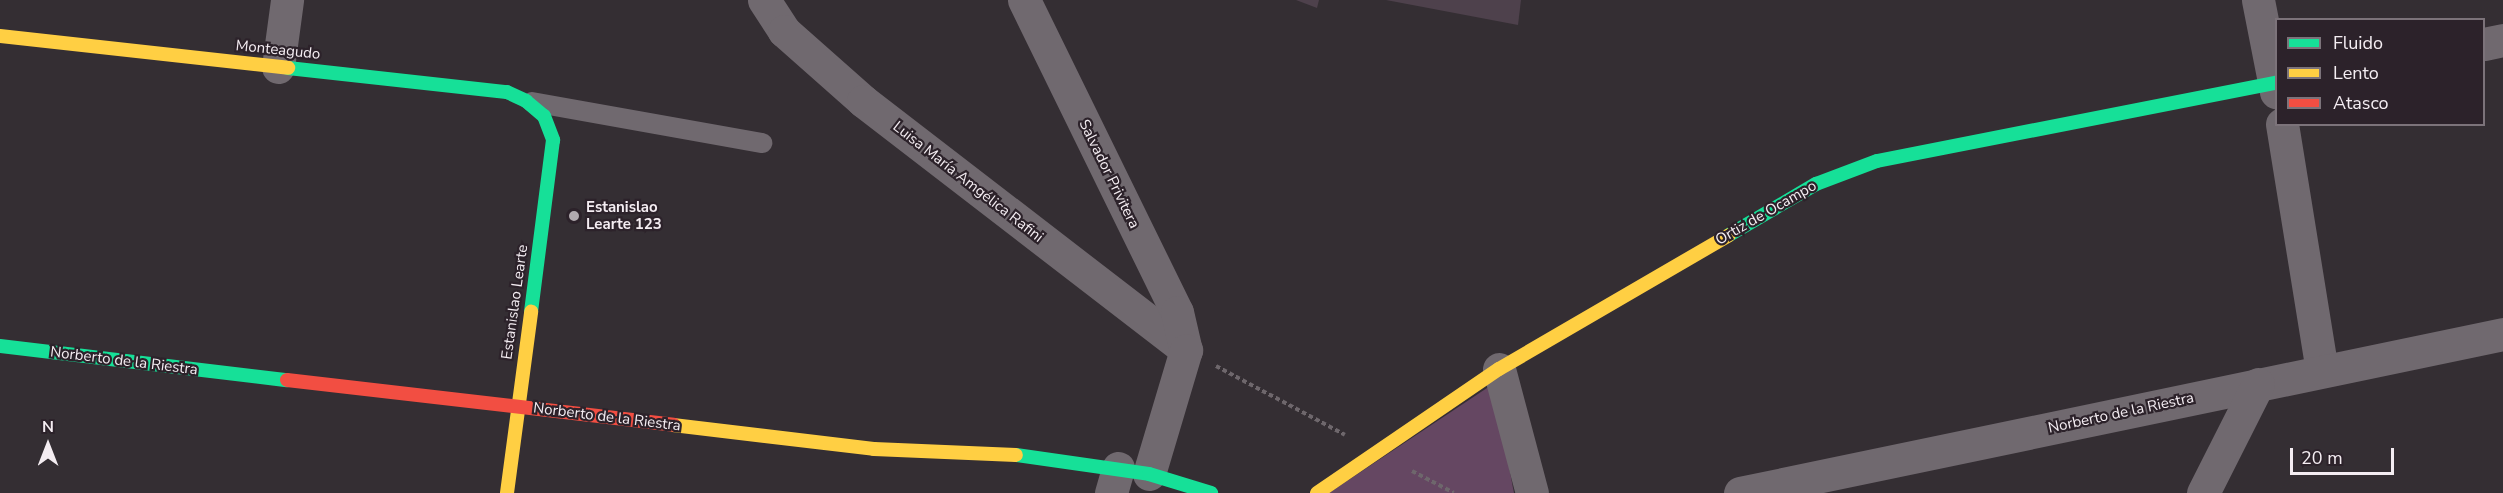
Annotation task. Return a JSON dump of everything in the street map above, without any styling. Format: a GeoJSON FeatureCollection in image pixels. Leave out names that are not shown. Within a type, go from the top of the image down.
{"type":"FeatureCollection","features":[{"type":"Feature","properties":{"kind":"street"},"geometry":{"type":"LineString","coordinates":[[278,67],[287,0]]}},
{"type":"Feature","properties":{"kind":"street","name":"Luisa María Amgélica Rafini"},"geometry":{"type":"LineString","coordinates":[[764,0],[784,31],[863,101],[1186,350]]}},
{"type":"Feature","properties":{"kind":"street","name":"Salvador Privitera"},"geometry":{"type":"LineString","coordinates":[[1024,0],[1177,312],[1186,350]]}},
{"type":"Feature","properties":{"kind":"street"},"geometry":{"type":"LineString","coordinates":[[2258,0],[2275,81]]}},
{"type":"Feature","properties":{"kind":"street","name":"Monteagudo"},"geometry":{"type":"LineString","coordinates":[[0,36],[507,92],[526,101],[544,116]]}},
{"type":"Feature","properties":{"kind":"street"},"geometry":{"type":"LineString","coordinates":[[2485,44],[2503,40]]}},
{"type":"Feature","properties":{"kind":"street","name":"Ortiz de Ocampo"},"geometry":{"type":"LineString","coordinates":[[1317,493],[1499,369],[1816,184],[1840,173],[1877,161],[2275,86]]}},
{"type":"Feature","properties":{"kind":"street","name":"Estanislao Learte"},"geometry":{"type":"LineString","coordinates":[[507,493],[553,140],[544,116]]}},
{"type":"Feature","properties":{"kind":"street"},"geometry":{"type":"LineString","coordinates":[[2282,126],[2322,371]]}},
{"type":"Feature","properties":{"kind":"street","name":"Norberto de la Riestra"},"geometry":{"type":"LineString","coordinates":[[1740,493],[2503,334]]}},
{"type":"Feature","properties":{"kind":"street","name":"Norberto de la Riestra"},"geometry":{"type":"LineString","coordinates":[[0,346],[874,449],[986,453],[1114,481],[1149,474],[1211,493]]}},
{"type":"Feature","properties":{"kind":"street"},"geometry":{"type":"LineString","coordinates":[[1149,474],[1186,350]]}},
{"type":"Feature","properties":{"kind":"street"},"geometry":{"type":"LineString","coordinates":[[1499,369],[1532,493]]}},
{"type":"Feature","properties":{"kind":"street"},"geometry":{"type":"LineString","coordinates":[[2204,493],[2258,384]]}},
{"type":"Feature","properties":{"kind":"lane"},"geometry":{"type":"LineString","coordinates":[[526,101],[762,143]]}},
{"type":"Feature","properties":{"kind":"path"},"geometry":{"type":"LineString","coordinates":[[1186,350],[1454,493]]}},
{"type":"Feature","properties":{"kind":"shaded area"},"geometry":{"type":"Polygon","coordinates":[[[1493,384],[1514,493],[1329,493],[1493,384]]]}},
{"type":"Feature","properties":{"kind":"building"},"geometry":{"type":"Polygon","coordinates":[[[1296,0],[1319,0],[1317,8],[1296,0]]]}},
{"type":"Feature","properties":{"kind":"building"},"geometry":{"type":"Polygon","coordinates":[[[1386,0],[1521,0],[1518,25],[1386,0]]]}},
{"type":"Feature","properties":{"kind":"traffic: fast"},"geometry":{"type":"LineString","coordinates":[[288,68],[507,92],[526,101],[544,116],[553,140],[531,312]]}},
{"type":"Feature","properties":{"kind":"traffic: fast"},"geometry":{"type":"LineString","coordinates":[[1729,235],[1816,184],[1877,161],[2275,83]]}},
{"type":"Feature","properties":{"kind":"traffic: fast"},"geometry":{"type":"LineString","coordinates":[[0,346],[287,380]]}},
{"type":"Feature","properties":{"kind":"traffic: fast"},"geometry":{"type":"LineString","coordinates":[[1016,455],[1149,474],[1211,493]]}},
{"type":"Feature","properties":{"kind":"traffic: slow"},"geometry":{"type":"LineString","coordinates":[[0,36],[288,68]]}},
{"type":"Feature","properties":{"kind":"traffic: slow"},"geometry":{"type":"LineString","coordinates":[[1317,493],[1499,369],[1729,235]]}},
{"type":"Feature","properties":{"kind":"traffic: slow"},"geometry":{"type":"LineString","coordinates":[[507,493],[531,312]]}},
{"type":"Feature","properties":{"kind":"traffic: slow"},"geometry":{"type":"LineString","coordinates":[[673,425],[874,449],[1016,455]]}},
{"type":"Feature","properties":{"kind":"traffic: jam"},"geometry":{"type":"LineString","coordinates":[[287,380],[673,425]]}},
{"type":"Feature","properties":{"kind":"place","name":"Estanislao Learte 123"},"geometry":{"type":"Point","coordinates":[574,216]}}]}
